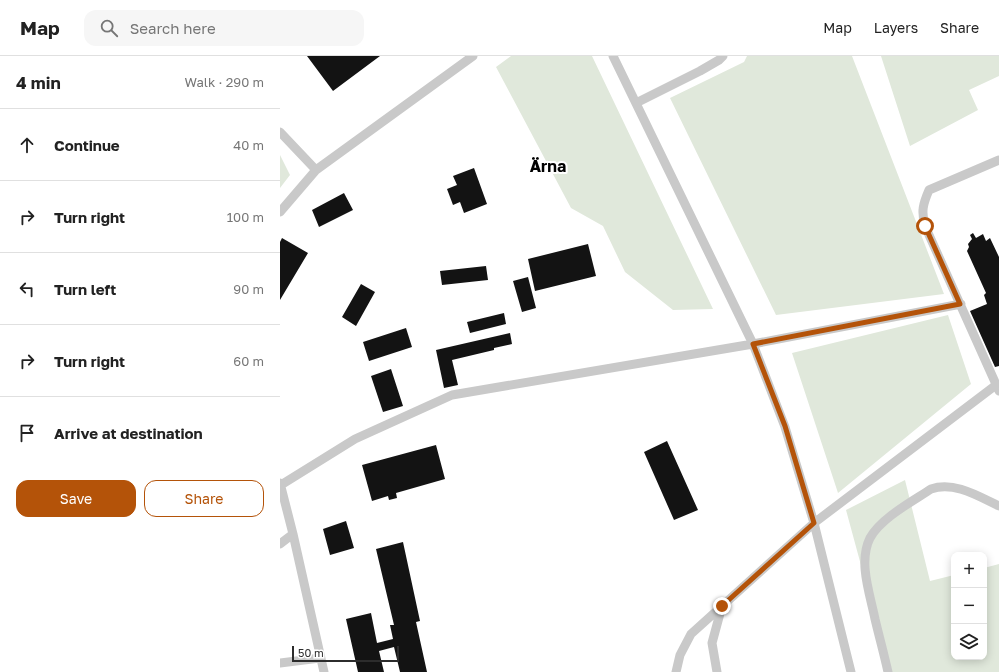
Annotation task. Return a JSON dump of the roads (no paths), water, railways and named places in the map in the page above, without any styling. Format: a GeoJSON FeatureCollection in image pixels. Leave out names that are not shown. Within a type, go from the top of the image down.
{"type":"FeatureCollection","features":[{"type":"Feature","properties":{"kind":"lane"},"geometry":{"type":"LineString","coordinates":[[280,212],[316,170],[473,56]]}},
{"type":"Feature","properties":{"kind":"lane"},"geometry":{"type":"LineString","coordinates":[[613,56],[753,344],[785,426],[814,523],[851,672]]}},
{"type":"Feature","properties":{"kind":"lane"},"geometry":{"type":"LineString","coordinates":[[636,103],[700,71],[723,56]]}},
{"type":"Feature","properties":{"kind":"lane"},"geometry":{"type":"LineString","coordinates":[[280,132],[316,170]]}},
{"type":"Feature","properties":{"kind":"lane"},"geometry":{"type":"LineString","coordinates":[[676,672],[680,655],[691,634],[814,523],[998,388],[925,226],[922,215],[929,190],[999,160]]}},
{"type":"Feature","properties":{"kind":"lane"},"geometry":{"type":"LineString","coordinates":[[324,672],[293,534],[280,484],[355,438],[452,395],[753,344],[960,304]]}},
{"type":"Feature","properties":{"kind":"lane"},"geometry":{"type":"LineString","coordinates":[[888,672],[868,587],[865,566],[866,552],[870,538],[890,517],[931,489],[938,486],[960,489],[999,506]]}},
{"type":"Feature","properties":{"kind":"lane"},"geometry":{"type":"LineString","coordinates":[[280,544],[293,534]]}},
{"type":"Feature","properties":{"kind":"lane"},"geometry":{"type":"LineString","coordinates":[[717,672],[712,644],[722,606]]}},
{"type":"Feature","properties":{"kind":"lane"},"geometry":{"type":"LineString","coordinates":[[280,663],[320,658]]}},
{"type":"Feature","properties":{"kind":"district","name":"Ärna"},"geometry":{"type":"Point","coordinates":[548,166]}}]}
